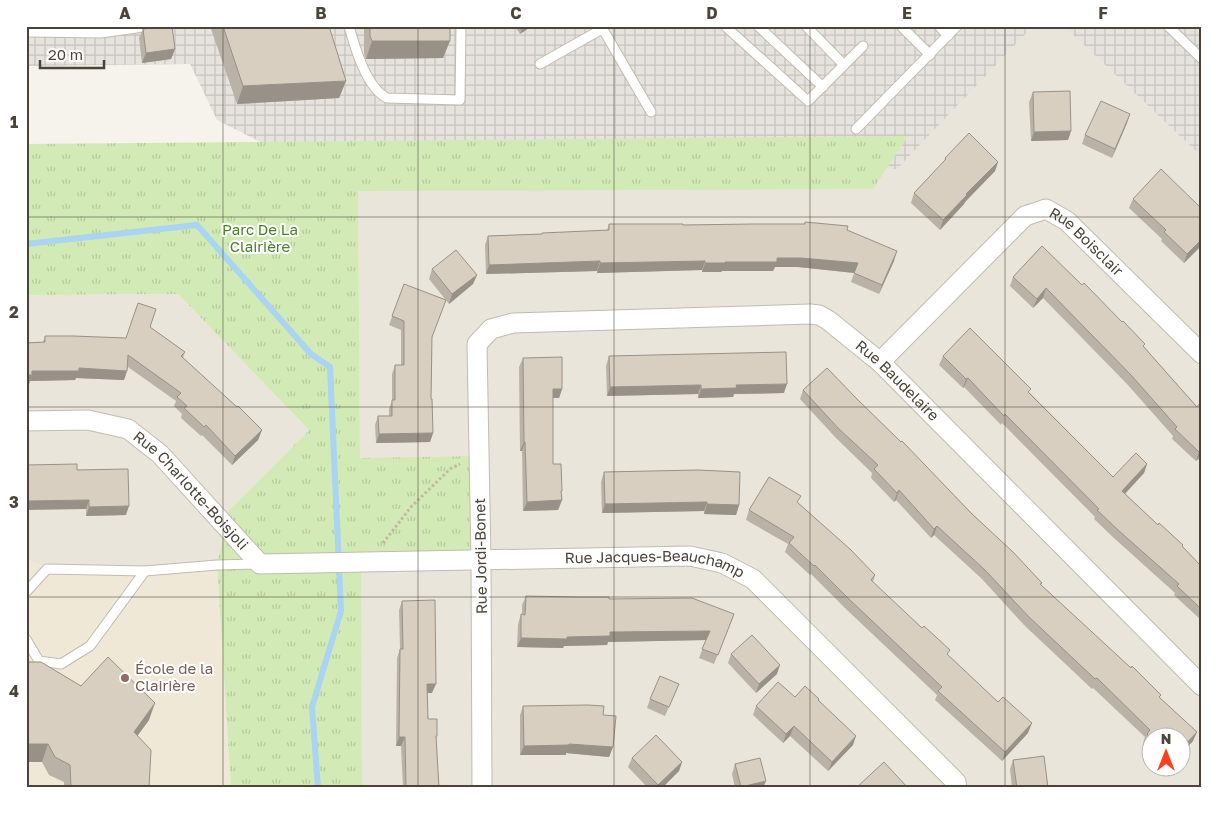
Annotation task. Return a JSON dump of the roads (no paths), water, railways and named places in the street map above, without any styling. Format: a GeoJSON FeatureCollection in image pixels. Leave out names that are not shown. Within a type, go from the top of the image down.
{"type":"FeatureCollection","features":[{"type":"Feature","properties":{"kind":"street","name":"Rue Boisclair"},"geometry":{"type":"LineString","coordinates":[[880,362],[1025,216],[1046,209],[1067,221],[1202,354]]}},
{"type":"Feature","properties":{"kind":"street","name":"Rue Baudelaire"},"geometry":{"type":"LineString","coordinates":[[491,328],[513,322],[810,314],[818,315],[828,320],[880,362],[1202,686]]}},
{"type":"Feature","properties":{"kind":"street","name":"Rue Jordi-Bonet"},"geometry":{"type":"LineString","coordinates":[[482,788],[478,344],[491,328]]}},
{"type":"Feature","properties":{"kind":"street","name":"Rue Charlotte-Boisjoli"},"geometry":{"type":"LineString","coordinates":[[26,421],[88,420],[128,429],[160,454],[260,564]]}},
{"type":"Feature","properties":{"kind":"street","name":"Rue Jacques-Beauchamp"},"geometry":{"type":"LineString","coordinates":[[260,564],[690,556],[722,563],[753,579],[956,782],[957,788]]}},
{"type":"Feature","properties":{"kind":"lane"},"geometry":{"type":"LineString","coordinates":[[29,26],[29,32],[101,33],[150,26]]}},
{"type":"Feature","properties":{"kind":"lane"},"geometry":{"type":"LineString","coordinates":[[349,26],[358,58],[381,95],[387,98],[460,100],[462,26]]}},
{"type":"Feature","properties":{"kind":"lane"},"geometry":{"type":"LineString","coordinates":[[725,26],[808,101],[863,46]]}},
{"type":"Feature","properties":{"kind":"lane"},"geometry":{"type":"LineString","coordinates":[[758,26],[823,86]]}},
{"type":"Feature","properties":{"kind":"lane"},"geometry":{"type":"LineString","coordinates":[[806,26],[844,65]]}},
{"type":"Feature","properties":{"kind":"lane"},"geometry":{"type":"LineString","coordinates":[[901,26],[930,54]]}},
{"type":"Feature","properties":{"kind":"lane"},"geometry":{"type":"LineString","coordinates":[[939,26],[948,36]]}},
{"type":"Feature","properties":{"kind":"lane"},"geometry":{"type":"LineString","coordinates":[[856,130],[957,26]]}},
{"type":"Feature","properties":{"kind":"lane"},"geometry":{"type":"LineString","coordinates":[[1168,26],[1202,59]]}},
{"type":"Feature","properties":{"kind":"lane"},"geometry":{"type":"LineString","coordinates":[[540,64],[602,28],[651,112]]}},
{"type":"Feature","properties":{"kind":"lane"},"geometry":{"type":"LineString","coordinates":[[26,592],[47,569],[145,570],[260,564]]}},
{"type":"Feature","properties":{"kind":"lane"},"geometry":{"type":"LineString","coordinates":[[26,639],[39,661],[61,664],[90,646],[145,570]]}},
{"type":"Feature","properties":{"kind":"waterway"},"geometry":{"type":"LineString","coordinates":[[26,244],[197,225],[311,354],[330,367],[341,611],[312,707],[318,788]]}},
{"type":"Feature","properties":{"kind":"place","name":"École de la Clairière"},"geometry":{"type":"Point","coordinates":[125,678]}},
{"type":"Feature","properties":{"kind":"park label","name":"Parc De La Clairière"},"geometry":{"type":"Point","coordinates":[260,238]}}]}
